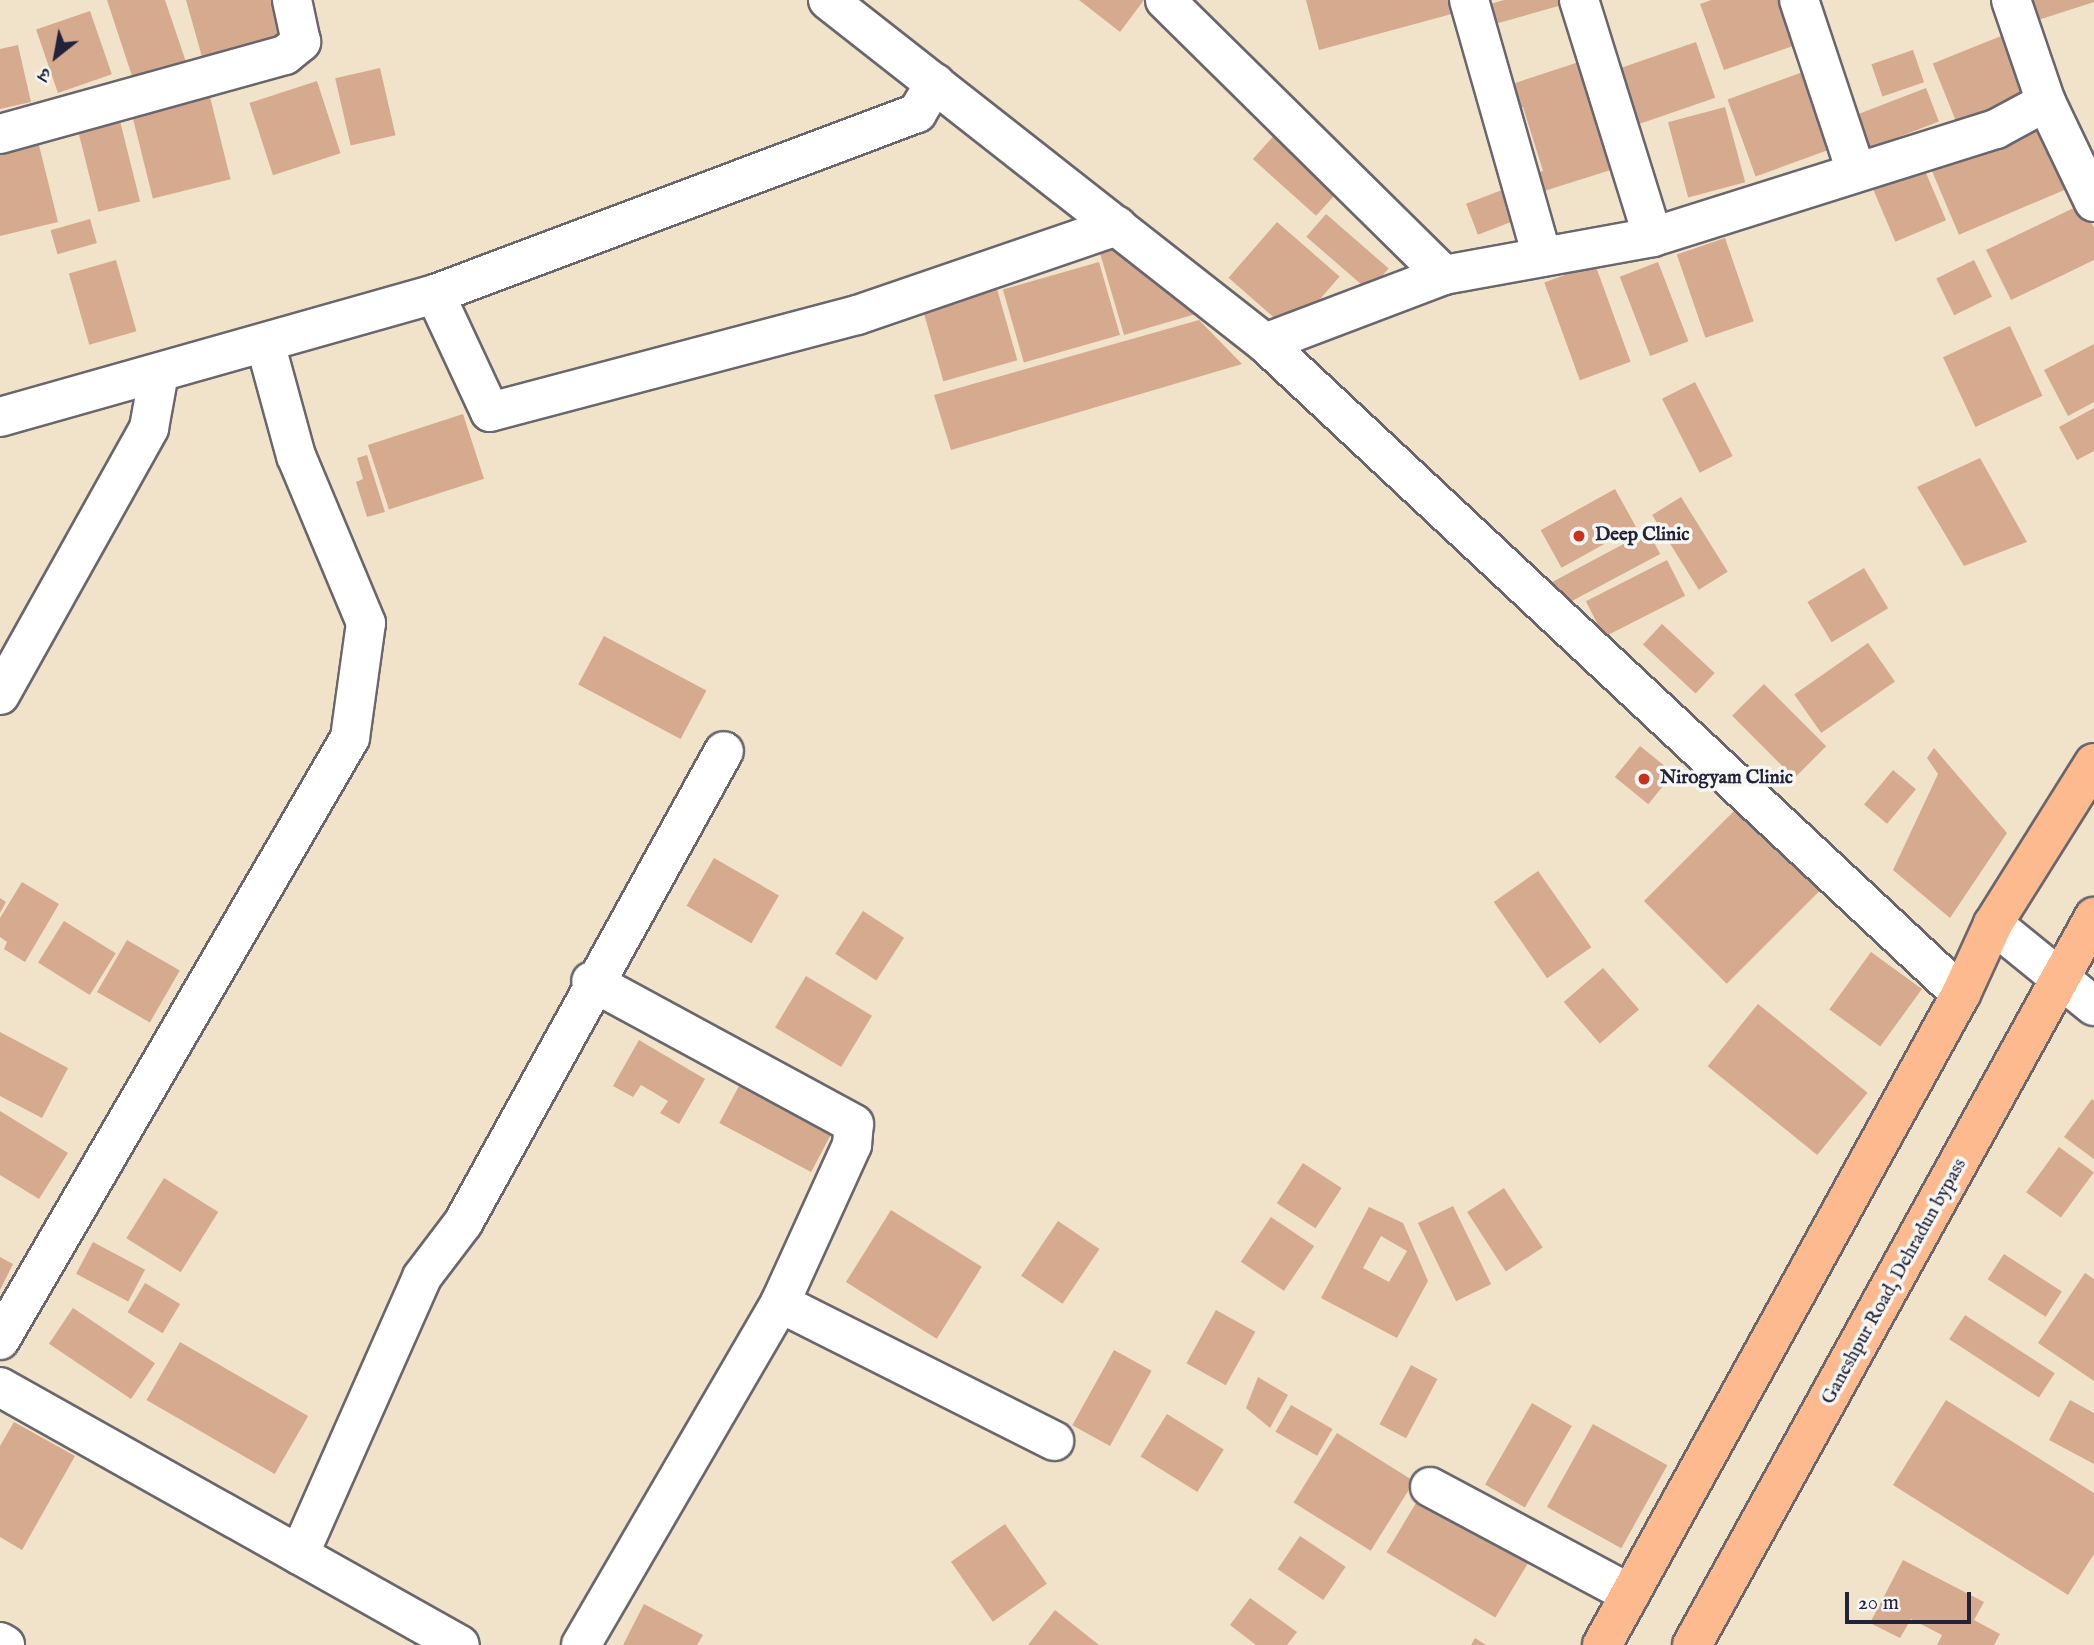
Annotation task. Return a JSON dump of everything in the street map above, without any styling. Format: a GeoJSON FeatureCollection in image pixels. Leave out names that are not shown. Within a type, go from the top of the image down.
{"type":"FeatureCollection","features":[{"type":"Feature","properties":{"kind":"main road"},"geometry":{"type":"LineString","coordinates":[[1602,1645],[1961,994],[1993,924],[2094,763]]}},
{"type":"Feature","properties":{"kind":"main road","name":"Ganeshpur Road, Dehradun bypass"},"geometry":{"type":"LineString","coordinates":[[1692,1645],[2064,979],[2094,917]]}},
{"type":"Feature","properties":{"kind":"street"},"geometry":{"type":"LineString","coordinates":[[0,134],[285,55],[301,42],[292,0]]}},
{"type":"Feature","properties":{"kind":"street"},"geometry":{"type":"LineString","coordinates":[[828,0],[1265,343],[1961,994]]}},
{"type":"Feature","properties":{"kind":"street"},"geometry":{"type":"LineString","coordinates":[[1166,0],[1444,275]]}},
{"type":"Feature","properties":{"kind":"street"},"geometry":{"type":"LineString","coordinates":[[1469,0],[1542,257]]}},
{"type":"Feature","properties":{"kind":"street"},"geometry":{"type":"LineString","coordinates":[[1579,0],[1653,237]]}},
{"type":"Feature","properties":{"kind":"street"},"geometry":{"type":"LineString","coordinates":[[1799,0],[1856,171]]}},
{"type":"Feature","properties":{"kind":"street"},"geometry":{"type":"LineString","coordinates":[[2011,0],[2046,102],[2094,202]]}},
{"type":"Feature","properties":{"kind":"street"},"geometry":{"type":"LineString","coordinates":[[0,417],[435,294],[917,113],[935,83]]}},
{"type":"Feature","properties":{"kind":"street"},"geometry":{"type":"LineString","coordinates":[[1265,343],[1444,275],[1653,237],[1996,129],[2046,102]]}},
{"type":"Feature","properties":{"kind":"street"},"geometry":{"type":"LineString","coordinates":[[435,294],[490,412],[857,315],[1117,226]]}},
{"type":"Feature","properties":{"kind":"street"},"geometry":{"type":"LineString","coordinates":[[0,1340],[350,738],[366,623],[296,456],[265,343]]}},
{"type":"Feature","properties":{"kind":"street"},"geometry":{"type":"LineString","coordinates":[[0,695],[149,428],[159,373]]}},
{"type":"Feature","properties":{"kind":"street"},"geometry":{"type":"LineString","coordinates":[[299,1555],[422,1277],[463,1223],[591,981],[724,751]]}},
{"type":"Feature","properties":{"kind":"street"},"geometry":{"type":"LineString","coordinates":[[1993,924],[2094,1006]]}},
{"type":"Feature","properties":{"kind":"street"},"geometry":{"type":"LineString","coordinates":[[581,1645],[780,1303],[852,1145],[854,1124],[591,981]]}},
{"type":"Feature","properties":{"kind":"street"},"geometry":{"type":"LineString","coordinates":[[780,1303],[1054,1441]]}},
{"type":"Feature","properties":{"kind":"street"},"geometry":{"type":"LineString","coordinates":[[0,1387],[460,1645]]}},
{"type":"Feature","properties":{"kind":"street"},"geometry":{"type":"LineString","coordinates":[[1430,1487],[1630,1594]]}},
{"type":"Feature","properties":{"kind":"street"},"geometry":{"type":"LineString","coordinates":[[0,1642],[5,1645]]}},
{"type":"Feature","properties":{"kind":"building"},"geometry":{"type":"Polygon","coordinates":[[[107,0],[165,0],[186,62],[133,79],[107,0]]]}},
{"type":"Feature","properties":{"kind":"building"},"geometry":{"type":"Polygon","coordinates":[[[186,0],[285,0],[296,37],[204,64],[186,0]]]}},
{"type":"Feature","properties":{"kind":"building"},"geometry":{"type":"Polygon","coordinates":[[[1079,0],[1144,0],[1120,32],[1079,0]]]}},
{"type":"Feature","properties":{"kind":"building"},"geometry":{"type":"Polygon","coordinates":[[[1306,0],[1456,0],[1459,12],[1319,50],[1306,0]]]}},
{"type":"Feature","properties":{"kind":"building"},"geometry":{"type":"Polygon","coordinates":[[[1504,0],[1568,0],[1569,3],[1495,24],[1490,4],[1504,0]]]}},
{"type":"Feature","properties":{"kind":"building"},"geometry":{"type":"Polygon","coordinates":[[[1711,0],[1792,0],[1807,41],[1724,70],[1700,4],[1711,0]]]}},
{"type":"Feature","properties":{"kind":"building"},"geometry":{"type":"Polygon","coordinates":[[[2025,0],[2094,0],[2094,2],[2032,22],[2025,0]]]}},
{"type":"Feature","properties":{"kind":"building"},"geometry":{"type":"Polygon","coordinates":[[[90,11],[112,74],[58,93],[36,30],[90,11]]]}},
{"type":"Feature","properties":{"kind":"building"},"geometry":{"type":"Polygon","coordinates":[[[2006,34],[2031,97],[1958,127],[1933,64],[2006,34]]]}},
{"type":"Feature","properties":{"kind":"building"},"geometry":{"type":"Polygon","coordinates":[[[1696,42],[1715,98],[1638,124],[1618,69],[1696,42]]]}},
{"type":"Feature","properties":{"kind":"building"},"geometry":{"type":"Polygon","coordinates":[[[18,45],[31,102],[0,109],[0,49],[18,45]]]}},
{"type":"Feature","properties":{"kind":"building"},"geometry":{"type":"Polygon","coordinates":[[[1913,50],[1924,82],[1882,96],[1871,64],[1913,50]]]}},
{"type":"Feature","properties":{"kind":"building"},"geometry":{"type":"Polygon","coordinates":[[[1582,61],[1617,168],[1538,193],[1532,174],[1543,171],[1523,107],[1508,112],[1500,88],[1582,61]]]}},
{"type":"Feature","properties":{"kind":"building"},"geometry":{"type":"Polygon","coordinates":[[[380,68],[396,135],[351,146],[335,78],[380,68]]]}},
{"type":"Feature","properties":{"kind":"building"},"geometry":{"type":"Polygon","coordinates":[[[1814,68],[1842,145],[1756,177],[1728,99],[1814,68]]]}},
{"type":"Feature","properties":{"kind":"building"},"geometry":{"type":"Polygon","coordinates":[[[317,81],[340,153],[273,175],[249,103],[317,81]]]}},
{"type":"Feature","properties":{"kind":"building"},"geometry":{"type":"Polygon","coordinates":[[[1926,88],[1939,122],[1858,153],[1845,119],[1926,88]]]}},
{"type":"Feature","properties":{"kind":"building"},"geometry":{"type":"Polygon","coordinates":[[[208,89],[230,179],[153,199],[130,108],[208,89]]]}},
{"type":"Feature","properties":{"kind":"building"},"geometry":{"type":"Polygon","coordinates":[[[1725,107],[1745,182],[1688,198],[1668,122],[1725,107]]]}},
{"type":"Feature","properties":{"kind":"building"},"geometry":{"type":"Polygon","coordinates":[[[119,117],[140,201],[98,212],[77,127],[119,117]]]}},
{"type":"Feature","properties":{"kind":"building"},"geometry":{"type":"Polygon","coordinates":[[[2040,121],[2069,188],[1959,235],[1930,167],[2040,121]]]}},
{"type":"Feature","properties":{"kind":"building"},"geometry":{"type":"Polygon","coordinates":[[[1279,130],[1342,187],[1316,216],[1253,159],[1279,130]]]}},
{"type":"Feature","properties":{"kind":"building"},"geometry":{"type":"Polygon","coordinates":[[[36,133],[58,222],[0,236],[0,141],[36,133]]]}},
{"type":"Feature","properties":{"kind":"building"},"geometry":{"type":"Polygon","coordinates":[[[1923,166],[1946,220],[1895,242],[1872,187],[1923,166]]]}},
{"type":"Feature","properties":{"kind":"building"},"geometry":{"type":"Polygon","coordinates":[[[1523,182],[1535,213],[1478,235],[1466,204],[1523,182]]]}},
{"type":"Feature","properties":{"kind":"building"},"geometry":{"type":"Polygon","coordinates":[[[2082,204],[2094,228],[2094,260],[2011,300],[1986,250],[2082,204]]]}},
{"type":"Feature","properties":{"kind":"building"},"geometry":{"type":"Polygon","coordinates":[[[1326,214],[1389,268],[1369,291],[1306,237],[1326,214]]]}},
{"type":"Feature","properties":{"kind":"building"},"geometry":{"type":"Polygon","coordinates":[[[90,219],[97,243],[57,254],[51,230],[90,219]]]}},
{"type":"Feature","properties":{"kind":"building"},"geometry":{"type":"Polygon","coordinates":[[[1277,222],[1340,276],[1291,332],[1228,278],[1277,222]]]}},
{"type":"Feature","properties":{"kind":"building"},"geometry":{"type":"Polygon","coordinates":[[[1117,234],[1206,311],[1124,335],[1097,243],[1117,234]]]}},
{"type":"Feature","properties":{"kind":"building"},"geometry":{"type":"Polygon","coordinates":[[[1725,238],[1754,321],[1705,338],[1677,255],[1725,238]]]}},
{"type":"Feature","properties":{"kind":"building"},"geometry":{"type":"Polygon","coordinates":[[[116,260],[136,331],[89,345],[69,274],[116,260]]]}},
{"type":"Feature","properties":{"kind":"building"},"geometry":{"type":"Polygon","coordinates":[[[1974,260],[1992,297],[1954,315],[1936,278],[1974,260]]]}},
{"type":"Feature","properties":{"kind":"building"},"geometry":{"type":"Polygon","coordinates":[[[1099,262],[1120,335],[1024,363],[1003,290],[1099,262]]]}},
{"type":"Feature","properties":{"kind":"building"},"geometry":{"type":"Polygon","coordinates":[[[1658,262],[1688,341],[1650,356],[1620,277],[1658,262]]]}},
{"type":"Feature","properties":{"kind":"building"},"geometry":{"type":"Polygon","coordinates":[[[1595,264],[1631,362],[1580,380],[1544,282],[1595,264]]]}},
{"type":"Feature","properties":{"kind":"building"},"geometry":{"type":"Polygon","coordinates":[[[997,289],[1017,360],[943,381],[923,310],[997,289]]]}},
{"type":"Feature","properties":{"kind":"building"},"geometry":{"type":"Polygon","coordinates":[[[1199,320],[1242,364],[951,450],[934,395],[1199,320]]]}},
{"type":"Feature","properties":{"kind":"building"},"geometry":{"type":"Polygon","coordinates":[[[2010,326],[2043,396],[1975,427],[1943,357],[2010,326]]]}},
{"type":"Feature","properties":{"kind":"building"},"geometry":{"type":"Polygon","coordinates":[[[2094,344],[2094,402],[2068,416],[2044,370],[2094,344]]]}},
{"type":"Feature","properties":{"kind":"building"},"geometry":{"type":"Polygon","coordinates":[[[1695,382],[1733,456],[1700,473],[1662,399],[1695,382]]]}},
{"type":"Feature","properties":{"kind":"building"},"geometry":{"type":"Polygon","coordinates":[[[2094,408],[2094,451],[2077,460],[2059,427],[2094,408]]]}},
{"type":"Feature","properties":{"kind":"building"},"geometry":{"type":"Polygon","coordinates":[[[463,414],[484,479],[389,510],[368,445],[463,414]]]}},
{"type":"Feature","properties":{"kind":"building"},"geometry":{"type":"Polygon","coordinates":[[[367,455],[385,512],[367,517],[356,482],[363,479],[357,458],[367,455]]]}},
{"type":"Feature","properties":{"kind":"building"},"geometry":{"type":"Polygon","coordinates":[[[1980,458],[2027,542],[1964,566],[1917,487],[1980,458]]]}},
{"type":"Feature","properties":{"kind":"building"},"geometry":{"type":"Polygon","coordinates":[[[1615,489],[1636,527],[1562,568],[1541,530],[1615,489]]]}},
{"type":"Feature","properties":{"kind":"building"},"geometry":{"type":"Polygon","coordinates":[[[1681,497],[1728,572],[1699,590],[1652,515],[1681,497]]]}},
{"type":"Feature","properties":{"kind":"building"},"geometry":{"type":"Polygon","coordinates":[[[1648,531],[1660,554],[1564,605],[1552,582],[1648,531]]]}},
{"type":"Feature","properties":{"kind":"building"},"geometry":{"type":"Polygon","coordinates":[[[1667,560],[1685,596],[1604,637],[1586,601],[1667,560]]]}},
{"type":"Feature","properties":{"kind":"building"},"geometry":{"type":"Polygon","coordinates":[[[1864,568],[1888,608],[1832,642],[1807,602],[1864,568]]]}},
{"type":"Feature","properties":{"kind":"building"},"geometry":{"type":"Polygon","coordinates":[[[1662,624],[1715,673],[1696,694],[1643,644],[1662,624]]]}},
{"type":"Feature","properties":{"kind":"building"},"geometry":{"type":"Polygon","coordinates":[[[604,636],[706,690],[681,739],[578,685],[604,636]]]}},
{"type":"Feature","properties":{"kind":"building"},"geometry":{"type":"Polygon","coordinates":[[[1868,643],[1895,682],[1821,733],[1794,695],[1868,643]]]}},
{"type":"Feature","properties":{"kind":"building"},"geometry":{"type":"Polygon","coordinates":[[[1764,684],[1826,746],[1794,778],[1732,716],[1764,684]]]}},
{"type":"Feature","properties":{"kind":"building"},"geometry":{"type":"Polygon","coordinates":[[[1640,746],[1673,773],[1648,804],[1615,777],[1640,746]]]}},
{"type":"Feature","properties":{"kind":"building"},"geometry":{"type":"Polygon","coordinates":[[[1934,748],[2007,833],[1950,918],[1893,870],[1938,774],[1927,758],[1934,748]]]}},
{"type":"Feature","properties":{"kind":"building"},"geometry":{"type":"Polygon","coordinates":[[[1893,770],[1916,789],[1887,824],[1864,804],[1893,770]]]}},
{"type":"Feature","properties":{"kind":"building"},"geometry":{"type":"Polygon","coordinates":[[[1738,807],[1821,890],[1727,984],[1644,901],[1738,807]]]}},
{"type":"Feature","properties":{"kind":"building"},"geometry":{"type":"Polygon","coordinates":[[[714,858],[779,896],[751,943],[686,906],[714,858]]]}},
{"type":"Feature","properties":{"kind":"building"},"geometry":{"type":"Polygon","coordinates":[[[1538,871],[1591,947],[1547,978],[1494,902],[1538,871]]]}},
{"type":"Feature","properties":{"kind":"building"},"geometry":{"type":"Polygon","coordinates":[[[22,882],[59,904],[25,962],[4,949],[7,942],[0,937],[0,918],[22,882]]]}},
{"type":"Feature","properties":{"kind":"building"},"geometry":{"type":"Polygon","coordinates":[[[0,898],[6,902],[0,913],[0,898]]]}},
{"type":"Feature","properties":{"kind":"building"},"geometry":{"type":"Polygon","coordinates":[[[863,911],[904,938],[876,980],[835,954],[863,911]]]}},
{"type":"Feature","properties":{"kind":"building"},"geometry":{"type":"Polygon","coordinates":[[[64,921],[116,953],[90,995],[38,963],[64,921]]]}},
{"type":"Feature","properties":{"kind":"building"},"geometry":{"type":"Polygon","coordinates":[[[127,940],[180,970],[150,1022],[97,992],[127,940]]]}},
{"type":"Feature","properties":{"kind":"building"},"geometry":{"type":"Polygon","coordinates":[[[1871,952],[1922,989],[1880,1046],[1829,1009],[1871,952]]]}},
{"type":"Feature","properties":{"kind":"building"},"geometry":{"type":"Polygon","coordinates":[[[1603,968],[1639,1010],[1600,1044],[1564,1002],[1603,968]]]}},
{"type":"Feature","properties":{"kind":"building"},"geometry":{"type":"Polygon","coordinates":[[[806,976],[872,1016],[841,1067],[775,1027],[806,976]]]}},
{"type":"Feature","properties":{"kind":"building"},"geometry":{"type":"Polygon","coordinates":[[[1758,1004],[1868,1093],[1817,1155],[1708,1066],[1758,1004]]]}},
{"type":"Feature","properties":{"kind":"building"},"geometry":{"type":"Polygon","coordinates":[[[0,1032],[68,1068],[42,1118],[0,1096],[0,1032]]]}},
{"type":"Feature","properties":{"kind":"building"},"geometry":{"type":"Polygon","coordinates":[[[639,1040],[705,1079],[679,1124],[660,1113],[668,1101],[641,1085],[633,1097],[613,1086],[639,1040]]]}},
{"type":"Feature","properties":{"kind":"building"},"geometry":{"type":"Polygon","coordinates":[[[739,1086],[831,1135],[811,1172],[719,1123],[739,1086]]]}},
{"type":"Feature","properties":{"kind":"building"},"geometry":{"type":"Polygon","coordinates":[[[2092,1099],[2094,1101],[2094,1159],[2064,1137],[2092,1099]]]}},
{"type":"Feature","properties":{"kind":"building"},"geometry":{"type":"Polygon","coordinates":[[[0,1111],[68,1153],[39,1199],[0,1175],[0,1111]]]}},
{"type":"Feature","properties":{"kind":"building"},"geometry":{"type":"Polygon","coordinates":[[[2059,1147],[2094,1172],[2061,1218],[2026,1192],[2059,1147]]]}},
{"type":"Feature","properties":{"kind":"building"},"geometry":{"type":"Polygon","coordinates":[[[1303,1163],[1342,1188],[1315,1228],[1277,1203],[1303,1163]]]}},
{"type":"Feature","properties":{"kind":"building"},"geometry":{"type":"Polygon","coordinates":[[[164,1178],[218,1212],[181,1272],[126,1238],[164,1178]]]}},
{"type":"Feature","properties":{"kind":"building"},"geometry":{"type":"Polygon","coordinates":[[[1504,1188],[1543,1248],[1506,1272],[1467,1212],[1504,1188]]]}},
{"type":"Feature","properties":{"kind":"building"},"geometry":{"type":"Polygon","coordinates":[[[1453,1206],[1491,1284],[1456,1301],[1418,1223],[1453,1206]]]}},
{"type":"Feature","properties":{"kind":"building"},"geometry":{"type":"Polygon","coordinates":[[[1369,1207],[1403,1223],[1428,1281],[1397,1338],[1321,1298],[1369,1207]],[[1381,1236],[1363,1268],[1389,1282],[1407,1251],[1381,1236]]]}},
{"type":"Feature","properties":{"kind":"building"},"geometry":{"type":"Polygon","coordinates":[[[891,1210],[982,1267],[937,1339],[846,1282],[891,1210]]]}},
{"type":"Feature","properties":{"kind":"building"},"geometry":{"type":"Polygon","coordinates":[[[1271,1217],[1314,1246],[1284,1291],[1241,1262],[1271,1217]]]}},
{"type":"Feature","properties":{"kind":"building"},"geometry":{"type":"Polygon","coordinates":[[[1058,1221],[1099,1249],[1063,1304],[1021,1276],[1058,1221]]]}},
{"type":"Feature","properties":{"kind":"building"},"geometry":{"type":"Polygon","coordinates":[[[93,1242],[145,1270],[128,1301],[76,1274],[93,1242]]]}},
{"type":"Feature","properties":{"kind":"building"},"geometry":{"type":"Polygon","coordinates":[[[2004,1254],[2062,1292],[2046,1317],[1988,1279],[2004,1254]]]}},
{"type":"Feature","properties":{"kind":"building"},"geometry":{"type":"Polygon","coordinates":[[[0,1257],[13,1264],[0,1290],[0,1257]]]}},
{"type":"Feature","properties":{"kind":"building"},"geometry":{"type":"Polygon","coordinates":[[[2085,1273],[2094,1279],[2094,1381],[2038,1343],[2085,1273]]]}},
{"type":"Feature","properties":{"kind":"building"},"geometry":{"type":"Polygon","coordinates":[[[145,1283],[180,1304],[163,1333],[127,1312],[145,1283]]]}},
{"type":"Feature","properties":{"kind":"building"},"geometry":{"type":"Polygon","coordinates":[[[73,1308],[155,1363],[131,1399],[49,1344],[73,1308]]]}},
{"type":"Feature","properties":{"kind":"building"},"geometry":{"type":"Polygon","coordinates":[[[1216,1310],[1255,1332],[1226,1385],[1186,1363],[1216,1310]]]}},
{"type":"Feature","properties":{"kind":"building"},"geometry":{"type":"Polygon","coordinates":[[[1965,1315],[2055,1373],[2039,1398],[1949,1339],[1965,1315]]]}},
{"type":"Feature","properties":{"kind":"building"},"geometry":{"type":"Polygon","coordinates":[[[180,1342],[308,1416],[275,1474],[146,1400],[180,1342]]]}},
{"type":"Feature","properties":{"kind":"building"},"geometry":{"type":"Polygon","coordinates":[[[1114,1350],[1152,1371],[1110,1446],[1072,1425],[1114,1350]]]}},
{"type":"Feature","properties":{"kind":"building"},"geometry":{"type":"Polygon","coordinates":[[[1411,1365],[1437,1379],[1406,1438],[1380,1424],[1411,1365]]]}},
{"type":"Feature","properties":{"kind":"building"},"geometry":{"type":"Polygon","coordinates":[[[1258,1377],[1288,1395],[1270,1428],[1246,1408],[1258,1377]]]}},
{"type":"Feature","properties":{"kind":"building"},"geometry":{"type":"Polygon","coordinates":[[[1946,1400],[2094,1493],[2094,1554],[2068,1595],[1893,1485],[1946,1400]]]}},
{"type":"Feature","properties":{"kind":"building"},"geometry":{"type":"Polygon","coordinates":[[[2070,1400],[2094,1413],[2094,1464],[2049,1440],[2070,1400]]]}},
{"type":"Feature","properties":{"kind":"building"},"geometry":{"type":"Polygon","coordinates":[[[1532,1403],[1572,1426],[1525,1507],[1485,1484],[1532,1403]]]}},
{"type":"Feature","properties":{"kind":"building"},"geometry":{"type":"Polygon","coordinates":[[[1291,1405],[1333,1429],[1317,1456],[1276,1432],[1291,1405]]]}},
{"type":"Feature","properties":{"kind":"building"},"geometry":{"type":"Polygon","coordinates":[[[1167,1414],[1224,1450],[1197,1492],[1141,1456],[1167,1414]]]}},
{"type":"Feature","properties":{"kind":"building"},"geometry":{"type":"Polygon","coordinates":[[[14,1422],[75,1456],[22,1550],[0,1537],[0,1446],[14,1422]]]}},
{"type":"Feature","properties":{"kind":"building"},"geometry":{"type":"Polygon","coordinates":[[[1593,1424],[1667,1465],[1621,1548],[1547,1507],[1593,1424]]]}},
{"type":"Feature","properties":{"kind":"building"},"geometry":{"type":"Polygon","coordinates":[[[1337,1433],[1414,1481],[1371,1551],[1294,1503],[1337,1433]]]}},
{"type":"Feature","properties":{"kind":"building"},"geometry":{"type":"Polygon","coordinates":[[[1422,1493],[1531,1558],[1495,1618],[1386,1552],[1422,1493]]]}},
{"type":"Feature","properties":{"kind":"building"},"geometry":{"type":"Polygon","coordinates":[[[1005,1524],[1047,1584],[993,1622],[951,1562],[1005,1524]]]}},
{"type":"Feature","properties":{"kind":"building"},"geometry":{"type":"Polygon","coordinates":[[[1300,1536],[1346,1567],[1323,1600],[1278,1569],[1300,1536]]]}},
{"type":"Feature","properties":{"kind":"building"},"geometry":{"type":"Polygon","coordinates":[[[1903,1560],[1984,1602],[1974,1620],[2000,1634],[1994,1645],[1937,1645],[1942,1635],[1911,1619],[1900,1638],[1870,1623],[1903,1560]]]}},
{"type":"Feature","properties":{"kind":"building"},"geometry":{"type":"Polygon","coordinates":[[[1250,1598],[1297,1632],[1287,1645],[1256,1645],[1230,1625],[1250,1598]]]}},
{"type":"Feature","properties":{"kind":"building"},"geometry":{"type":"Polygon","coordinates":[[[644,1604],[703,1635],[697,1645],[623,1645],[644,1604]]]}},
{"type":"Feature","properties":{"kind":"building"},"geometry":{"type":"Polygon","coordinates":[[[1055,1610],[1099,1645],[1028,1645],[1055,1610]]]}},
{"type":"Feature","properties":{"kind":"building"},"geometry":{"type":"Polygon","coordinates":[[[1475,1638],[1486,1645],[1471,1645],[1475,1638]]]}},
{"type":"Feature","properties":{"kind":"place","name":"Deep Clinic"},"geometry":{"type":"Point","coordinates":[1579,536]}},
{"type":"Feature","properties":{"kind":"place","name":"Nirogyam Clinic"},"geometry":{"type":"Point","coordinates":[1644,779]}}]}
